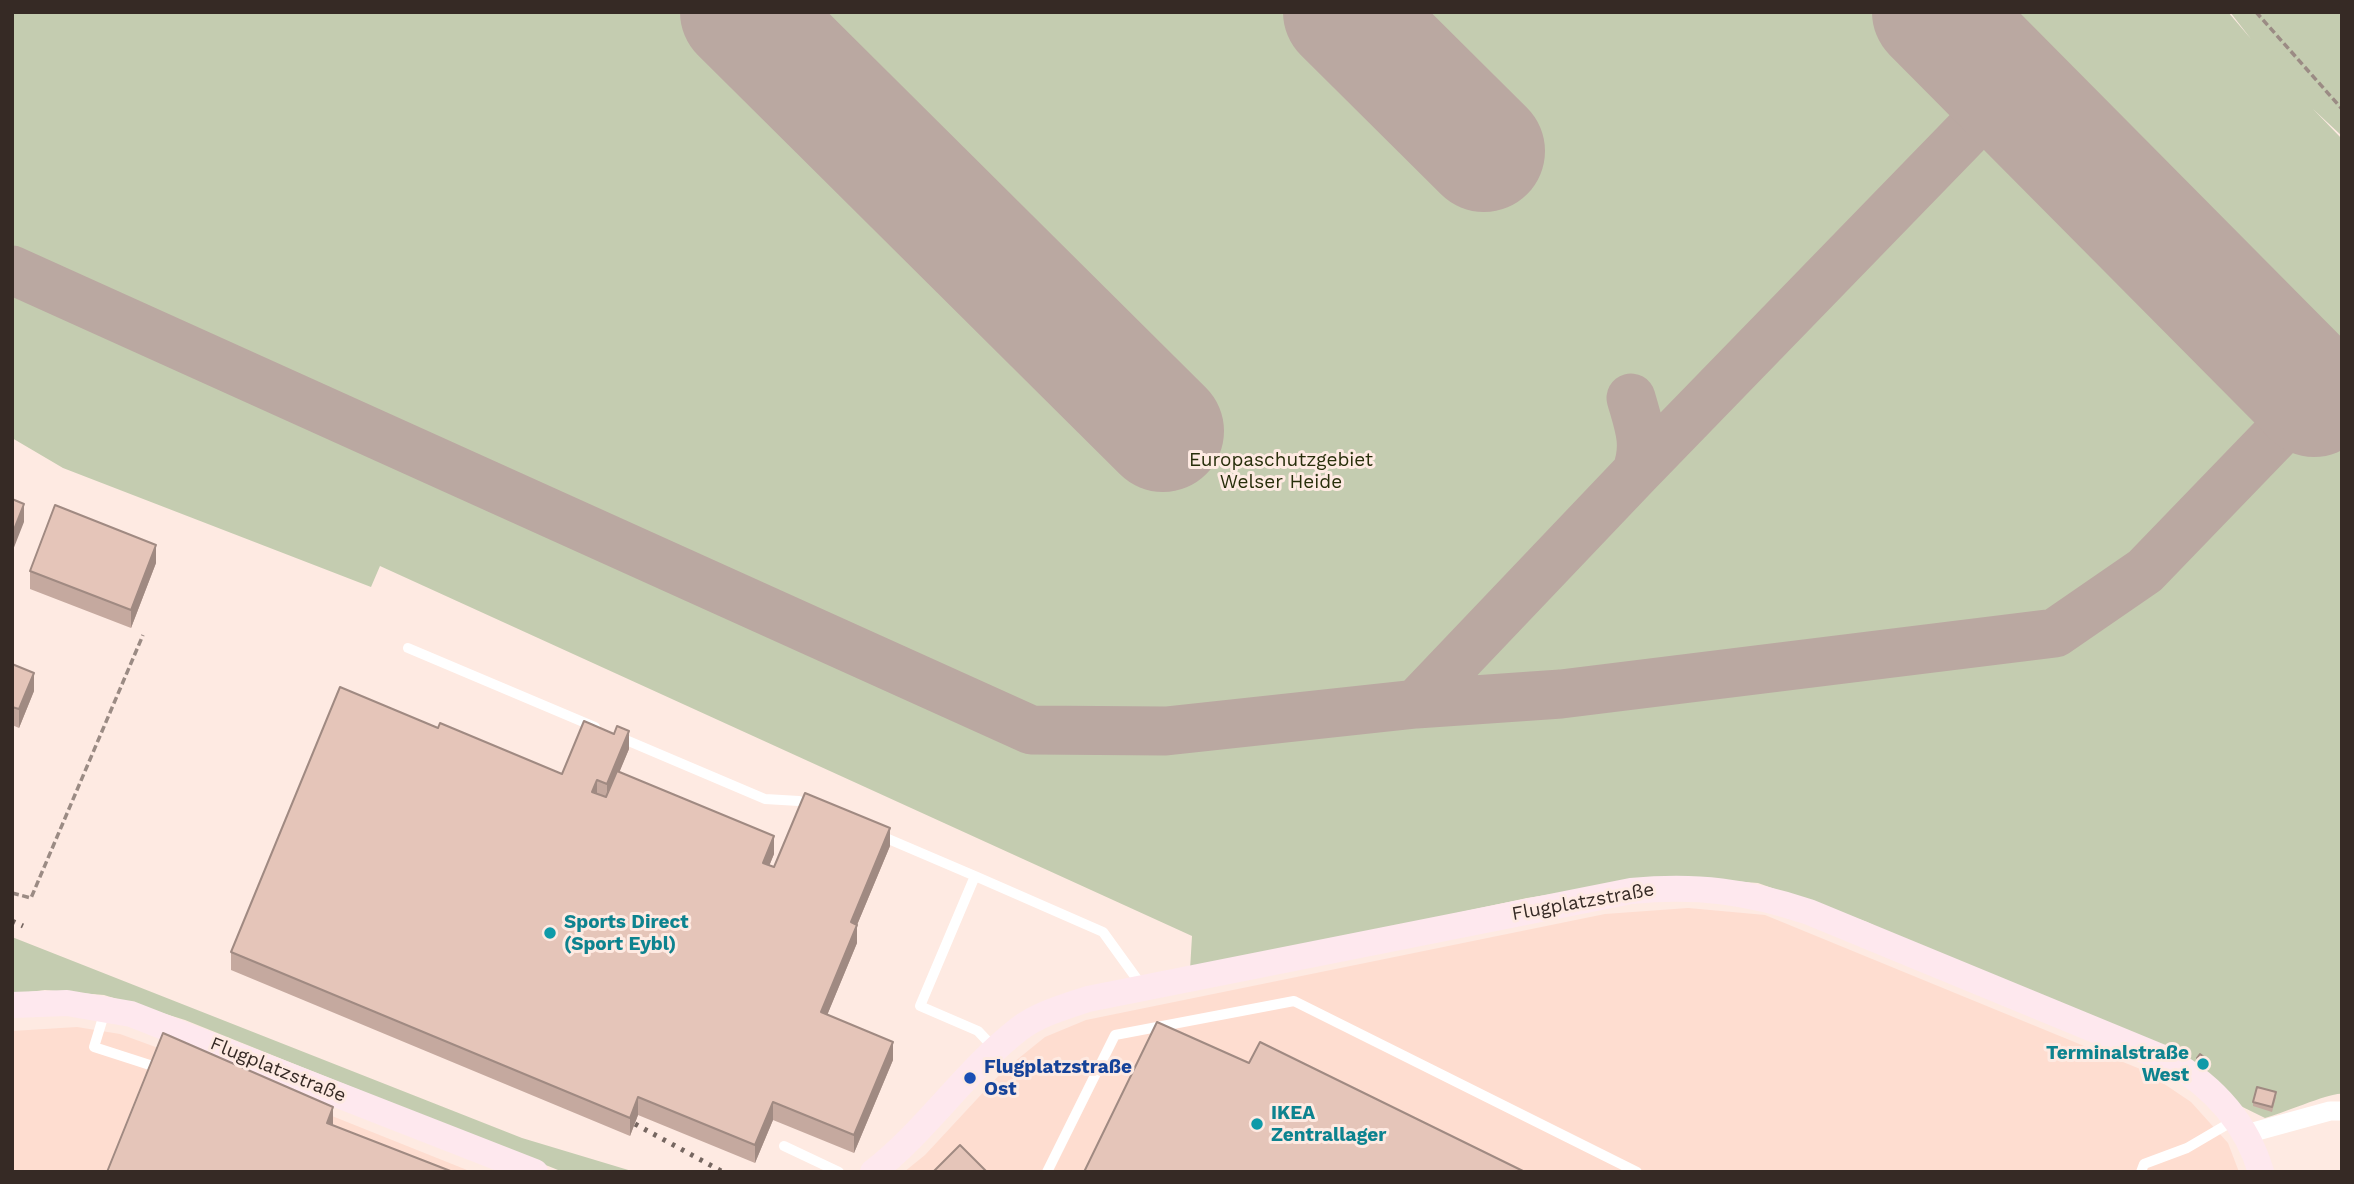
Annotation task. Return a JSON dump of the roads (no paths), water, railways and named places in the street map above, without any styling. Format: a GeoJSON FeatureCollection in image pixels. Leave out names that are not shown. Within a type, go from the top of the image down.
{"type":"FeatureCollection","features":[{"type":"Feature","properties":{"kind":"street","name":"Flugplatzstraße"},"geometry":{"type":"LineString","coordinates":[[873,1172],[936,1114],[1020,1028],[1048,1013],[1088,999],[1142,987],[1631,891],[1680,887],[1725,890],[1769,898],[1809,912],[2158,1055],[2202,1082],[2241,1126]]}},
{"type":"Feature","properties":{"kind":"street","name":"Flugplatzstraße"},"geometry":{"type":"LineString","coordinates":[[12,1005],[66,1003],[107,1008],[167,1027],[535,1172]]}},
{"type":"Feature","properties":{"kind":"street"},"geometry":{"type":"LineString","coordinates":[[2261,1172],[2241,1126],[2342,1111]]}},
{"type":"Feature","properties":{"kind":"lane"},"geometry":{"type":"LineString","coordinates":[[408,648],[765,799],[799,801],[824,812]]}},
{"type":"Feature","properties":{"kind":"lane"},"geometry":{"type":"LineString","coordinates":[[862,828],[1103,932],[1142,987]]}},
{"type":"Feature","properties":{"kind":"lane"},"geometry":{"type":"LineString","coordinates":[[975,876],[919,1006],[978,1031],[996,1051]]}},
{"type":"Feature","properties":{"kind":"lane"},"geometry":{"type":"LineString","coordinates":[[1047,1172],[1115,1035],[1294,1001],[1637,1172]]}},
{"type":"Feature","properties":{"kind":"lane"},"geometry":{"type":"LineString","coordinates":[[107,1008],[100,1019],[94,1047],[156,1068]]}},
{"type":"Feature","properties":{"kind":"lane"},"geometry":{"type":"LineString","coordinates":[[2141,1172],[2144,1164],[2241,1126]]}},
{"type":"Feature","properties":{"kind":"lane"},"geometry":{"type":"LineString","coordinates":[[785,1146],[839,1172]]}},
{"type":"Feature","properties":{"kind":"railway"},"geometry":{"type":"LineString","coordinates":[[12,921],[23,926]]}},
{"type":"Feature","properties":{"kind":"railway"},"geometry":{"type":"LineString","coordinates":[[635,1124],[723,1172]]}},
{"type":"Feature","properties":{"kind":"place","name":"Sports Direct (Sport Eybl)"},"geometry":{"type":"Point","coordinates":[550,933]}},
{"type":"Feature","properties":{"kind":"place","name":"Terminalstraße West"},"geometry":{"type":"Point","coordinates":[2203,1064]}},
{"type":"Feature","properties":{"kind":"place","name":"Flugplatzstraße Ost"},"geometry":{"type":"Point","coordinates":[970,1078]}},
{"type":"Feature","properties":{"kind":"place","name":"IKEA Zentrallager"},"geometry":{"type":"Point","coordinates":[1257,1124]}},
{"type":"Feature","properties":{"kind":"park label","name":"Europaschutzgebiet Welser Heide"},"geometry":{"type":"Point","coordinates":[1281,471]}}]}
